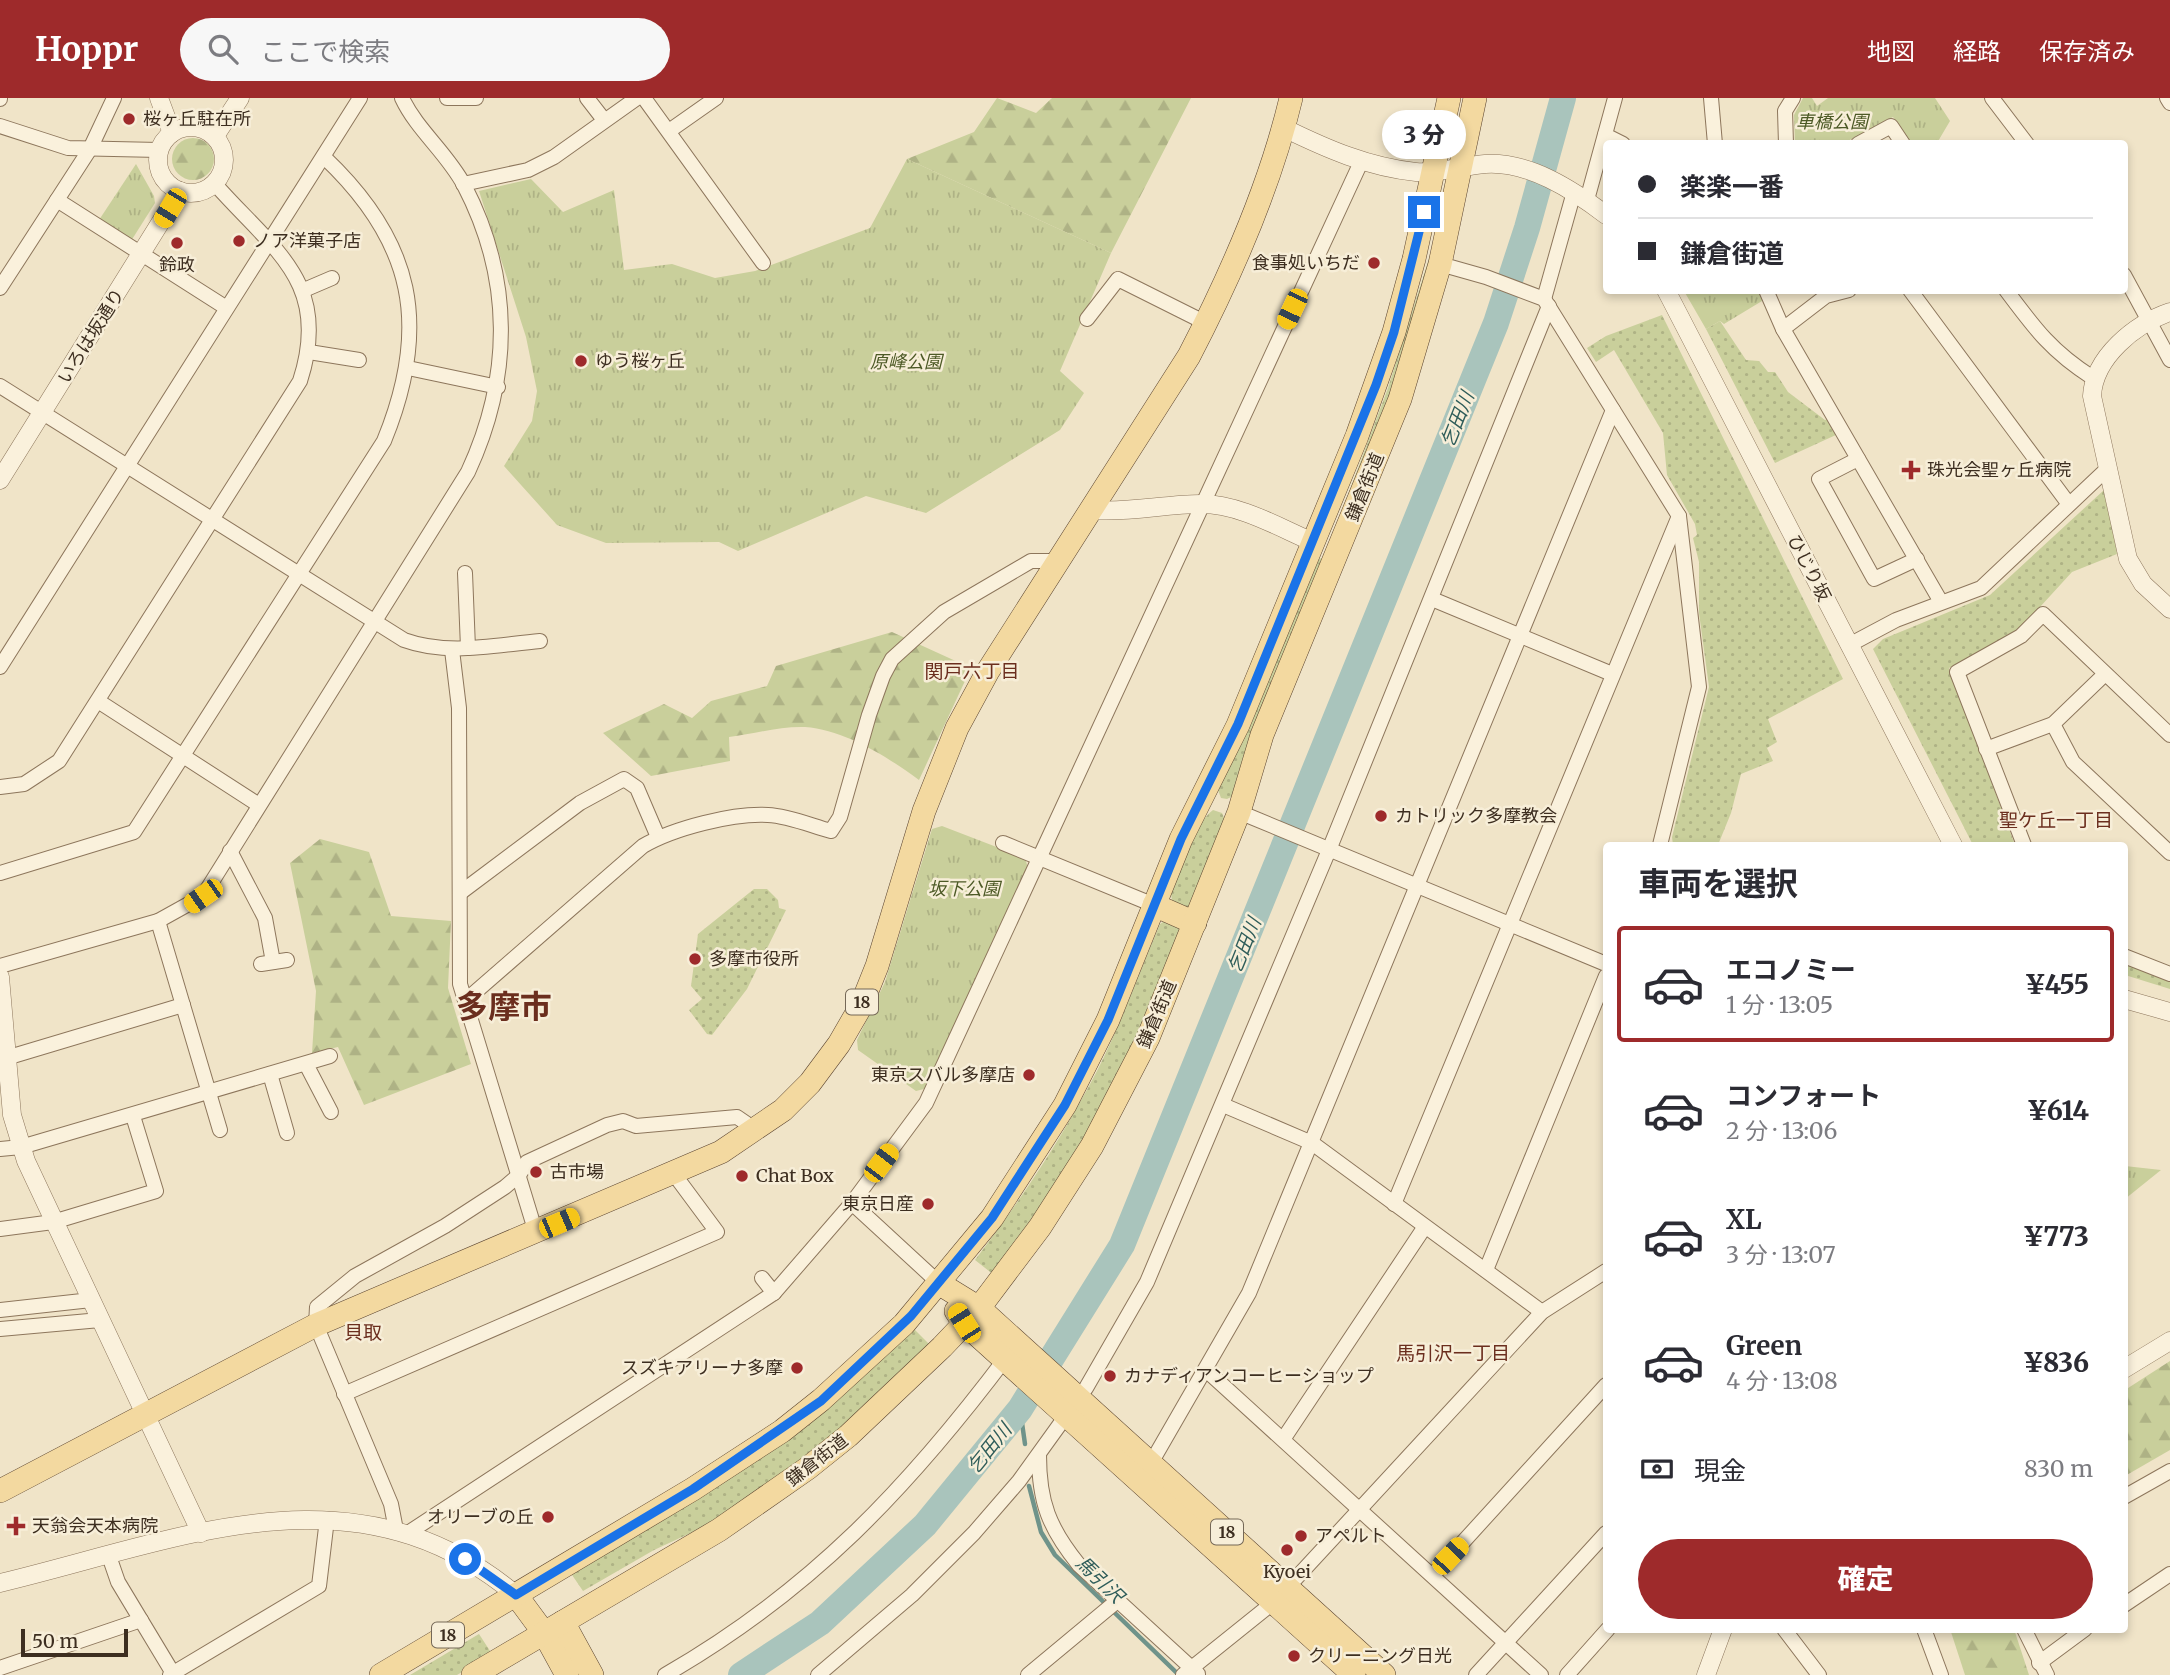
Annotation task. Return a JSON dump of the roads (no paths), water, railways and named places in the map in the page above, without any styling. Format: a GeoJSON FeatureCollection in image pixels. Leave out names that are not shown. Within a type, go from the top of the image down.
{"type":"FeatureCollection","features":[{"type":"Feature","properties":{"kind":"main road","name":"18"},"geometry":{"type":"LineString","coordinates":[[0,1491],[316,1325],[721,1152],[783,1110],[810,1083],[839,1044],[861,1006],[877,966],[924,811],[957,728],[988,671],[1189,356],[1247,230],[1284,128],[1291,98]]}},
{"type":"Feature","properties":{"kind":"main road","name":"鎌倉街道"},"geometry":{"type":"LineString","coordinates":[[381,1675],[693,1489],[782,1430],[866,1360],[940,1284],[992,1218],[1065,1105],[1108,1020],[1181,839],[1238,724],[1357,436],[1394,332],[1449,98]]}},
{"type":"Feature","properties":{"kind":"main road","name":"鎌倉街道"},"geometry":{"type":"LineString","coordinates":[[473,1675],[719,1530],[808,1468],[894,1394],[971,1316],[1040,1227],[1091,1146],[1148,1038],[1195,923],[1248,816],[1262,735],[1400,399],[1440,264],[1475,98]]}},
{"type":"Feature","properties":{"kind":"main road"},"geometry":{"type":"LineString","coordinates":[[1313,542],[1338,552]]}},
{"type":"Feature","properties":{"kind":"main road"},"geometry":{"type":"LineString","coordinates":[[1203,798],[1248,816]]}},
{"type":"Feature","properties":{"kind":"main road"},"geometry":{"type":"LineString","coordinates":[[1154,905],[1195,923]]}},
{"type":"Feature","properties":{"kind":"main road","name":"18"},"geometry":{"type":"LineString","coordinates":[[940,1284],[971,1316],[1281,1595],[1384,1675]]}},
{"type":"Feature","properties":{"kind":"main road"},"geometry":{"type":"LineString","coordinates":[[516,1595],[554,1628],[592,1675]]}},
{"type":"Feature","properties":{"kind":"main road","name":"18"},"geometry":{"type":"LineString","coordinates":[[1281,1595],[1354,1675]]}},
{"type":"Feature","properties":{"kind":"main road"},"geometry":{"type":"LineString","coordinates":[[554,1628],[567,1675]]}},
{"type":"Feature","properties":{"kind":"street"},"geometry":{"type":"LineString","coordinates":[[0,288],[90,149],[114,98]]}},
{"type":"Feature","properties":{"kind":"street"},"geometry":{"type":"LineString","coordinates":[[159,98],[172,133]]}},
{"type":"Feature","properties":{"kind":"street"},"geometry":{"type":"LineString","coordinates":[[215,136],[240,98]]}},
{"type":"Feature","properties":{"kind":"street"},"geometry":{"type":"LineString","coordinates":[[0,667],[225,307],[360,98]]}},
{"type":"Feature","properties":{"kind":"street"},"geometry":{"type":"LineString","coordinates":[[0,966],[158,921],[184,909],[203,896],[468,472],[487,431],[498,387],[501,341],[499,295],[488,242],[463,184],[439,147],[409,113],[402,98]]}},
{"type":"Feature","properties":{"kind":"street"},"geometry":{"type":"LineString","coordinates":[[447,98],[476,98]]}},
{"type":"Feature","properties":{"kind":"street"},"geometry":{"type":"LineString","coordinates":[[587,98],[604,121]]}},
{"type":"Feature","properties":{"kind":"street"},"geometry":{"type":"LineString","coordinates":[[463,184],[528,170],[554,158],[637,98]]}},
{"type":"Feature","properties":{"kind":"street"},"geometry":{"type":"LineString","coordinates":[[644,98],[763,263]]}},
{"type":"Feature","properties":{"kind":"street"},"geometry":{"type":"LineString","coordinates":[[669,131],[716,98]]}},
{"type":"Feature","properties":{"kind":"street"},"geometry":{"type":"LineString","coordinates":[[818,1675],[885,1620],[942,1566],[1002,1502],[1039,1455],[1069,1402],[1147,1282],[1223,1105],[1323,847],[1432,599],[1544,300],[1577,194],[1605,135],[1615,98]]}},
{"type":"Feature","properties":{"kind":"street"},"geometry":{"type":"LineString","coordinates":[[1711,98],[1715,140]]}},
{"type":"Feature","properties":{"kind":"street"},"geometry":{"type":"LineString","coordinates":[[1786,140],[1785,111],[1793,98]]}},
{"type":"Feature","properties":{"kind":"street"},"geometry":{"type":"LineString","coordinates":[[1992,98],[2024,140]]}},
{"type":"Feature","properties":{"kind":"street"},"geometry":{"type":"LineString","coordinates":[[2167,98],[2170,103]]}},
{"type":"Feature","properties":{"kind":"street"},"geometry":{"type":"LineString","coordinates":[[0,125],[58,146],[159,150]]}},
{"type":"Feature","properties":{"kind":"street"},"geometry":{"type":"LineString","coordinates":[[1865,140],[1891,126],[1900,140]]}},
{"type":"Feature","properties":{"kind":"street"},"geometry":{"type":"LineString","coordinates":[[199,127],[215,136],[225,155],[224,165],[215,184],[198,192],[180,191],[164,178],[159,170],[159,150],[172,133],[199,127]]}},
{"type":"Feature","properties":{"kind":"street"},"geometry":{"type":"LineString","coordinates":[[1284,128],[1361,162],[1414,172],[1490,164],[1515,168],[1577,194],[1603,213]]}},
{"type":"Feature","properties":{"kind":"street"},"geometry":{"type":"LineString","coordinates":[[1605,135],[1615,140]]}},
{"type":"Feature","properties":{"kind":"street"},"geometry":{"type":"LineString","coordinates":[[0,873],[134,832],[384,441],[408,368],[410,326],[401,267],[380,221],[356,188],[324,157]]}},
{"type":"Feature","properties":{"kind":"street"},"geometry":{"type":"LineString","coordinates":[[402,1531],[774,1293],[852,1203],[926,1103],[1361,162]]}},
{"type":"Feature","properties":{"kind":"street"},"geometry":{"type":"LineString","coordinates":[[0,787],[24,783],[59,761],[300,381],[309,352],[311,321],[303,290],[268,241],[215,184]]}},
{"type":"Feature","properties":{"kind":"street","name":"いろは坂通り"},"geometry":{"type":"LineString","coordinates":[[0,480],[180,191]]}},
{"type":"Feature","properties":{"kind":"street"},"geometry":{"type":"LineString","coordinates":[[57,200],[225,307]]}},
{"type":"Feature","properties":{"kind":"street"},"geometry":{"type":"LineString","coordinates":[[1440,264],[1486,277],[1544,300],[1679,516],[1699,687],[1661,842]]}},
{"type":"Feature","properties":{"kind":"street"},"geometry":{"type":"LineString","coordinates":[[303,290],[332,278]]}},
{"type":"Feature","properties":{"kind":"street"},"geometry":{"type":"LineString","coordinates":[[1087,319],[1118,279],[1206,323]]}},
{"type":"Feature","properties":{"kind":"street"},"geometry":{"type":"LineString","coordinates":[[2128,282],[2170,360]]}},
{"type":"Feature","properties":{"kind":"street","name":"ひじり坂"},"geometry":{"type":"LineString","coordinates":[[1667,294],[1951,842]]}},
{"type":"Feature","properties":{"kind":"street"},"geometry":{"type":"LineString","coordinates":[[1766,294],[1783,329],[1941,602]]}},
{"type":"Feature","properties":{"kind":"street"},"geometry":{"type":"LineString","coordinates":[[1783,329],[1826,296],[1834,294]]}},
{"type":"Feature","properties":{"kind":"street"},"geometry":{"type":"LineString","coordinates":[[1913,294],[2068,503]]}},
{"type":"Feature","properties":{"kind":"street"},"geometry":{"type":"LineString","coordinates":[[2009,294],[2044,341],[2062,358],[2093,378]]}},
{"type":"Feature","properties":{"kind":"street"},"geometry":{"type":"LineString","coordinates":[[2170,313],[2149,319],[2117,346],[2093,378],[2092,396],[2128,559],[2143,584],[2170,609]]}},
{"type":"Feature","properties":{"kind":"street"},"geometry":{"type":"LineString","coordinates":[[309,352],[359,360]]}},
{"type":"Feature","properties":{"kind":"street"},"geometry":{"type":"LineString","coordinates":[[408,368],[498,387]]}},
{"type":"Feature","properties":{"kind":"street"},"geometry":{"type":"LineString","coordinates":[[0,386],[404,640],[424,648],[452,650],[540,641]]}},
{"type":"Feature","properties":{"kind":"street"},"geometry":{"type":"LineString","coordinates":[[1146,1472],[1250,1293],[1614,410]]}},
{"type":"Feature","properties":{"kind":"street"},"geometry":{"type":"LineString","coordinates":[[1858,458],[1819,479],[1874,579],[1916,559]]}},
{"type":"Feature","properties":{"kind":"street"},"geometry":{"type":"LineString","coordinates":[[1849,645],[1941,602],[1981,588],[2108,468]]}},
{"type":"Feature","properties":{"kind":"street"},"geometry":{"type":"LineString","coordinates":[[1093,510],[1117,512],[1201,504],[1241,511],[1313,542]]}},
{"type":"Feature","properties":{"kind":"street"},"geometry":{"type":"LineString","coordinates":[[1394,1204],[1679,516]]}},
{"type":"Feature","properties":{"kind":"street"},"geometry":{"type":"LineString","coordinates":[[465,1001],[643,846],[658,837],[741,816],[771,815],[831,831],[841,817],[869,715],[892,659],[944,612],[1009,573],[1031,561],[1060,561]]}},
{"type":"Feature","properties":{"kind":"street"},"geometry":{"type":"LineString","coordinates":[[465,573],[468,648]]}},
{"type":"Feature","properties":{"kind":"street"},"geometry":{"type":"LineString","coordinates":[[1432,599],[1612,674]]}},
{"type":"Feature","properties":{"kind":"street"},"geometry":{"type":"LineString","coordinates":[[2023,842],[1957,672],[2021,636],[2043,614],[2170,735]]}},
{"type":"Feature","properties":{"kind":"street"},"geometry":{"type":"LineString","coordinates":[[452,650],[458,708],[460,984],[536,1233]]}},
{"type":"Feature","properties":{"kind":"street"},"geometry":{"type":"LineString","coordinates":[[1986,749],[2053,724],[2105,674]]}},
{"type":"Feature","properties":{"kind":"street"},"geometry":{"type":"LineString","coordinates":[[98,701],[259,805]]}},
{"type":"Feature","properties":{"kind":"street"},"geometry":{"type":"LineString","coordinates":[[2053,724],[2073,762],[2170,853]]}},
{"type":"Feature","properties":{"kind":"street"},"geometry":{"type":"LineString","coordinates":[[460,893],[580,803],[624,779],[637,788],[658,837]]}},
{"type":"Feature","properties":{"kind":"street"},"geometry":{"type":"LineString","coordinates":[[1248,816],[1603,963]]}},
{"type":"Feature","properties":{"kind":"street"},"geometry":{"type":"LineString","coordinates":[[1003,843],[1154,905]]}},
{"type":"Feature","properties":{"kind":"street"},"geometry":{"type":"LineString","coordinates":[[230,851],[265,918],[273,962]]}},
{"type":"Feature","properties":{"kind":"street"},"geometry":{"type":"LineString","coordinates":[[158,921],[220,1130]]}},
{"type":"Feature","properties":{"kind":"street"},"geometry":{"type":"LineString","coordinates":[[2128,958],[2170,974]]}},
{"type":"Feature","properties":{"kind":"street"},"geometry":{"type":"LineString","coordinates":[[0,977],[3,1058],[12,1115],[21,1147],[53,1222],[145,1416],[194,1511],[201,1533]]}},
{"type":"Feature","properties":{"kind":"street"},"geometry":{"type":"LineString","coordinates":[[1486,1270],[1603,983]]}},
{"type":"Feature","properties":{"kind":"street"},"geometry":{"type":"LineString","coordinates":[[2128,1000],[2170,1012]]}},
{"type":"Feature","properties":{"kind":"street"},"geometry":{"type":"LineString","coordinates":[[3,1058],[183,1005]]}},
{"type":"Feature","properties":{"kind":"street"},"geometry":{"type":"LineString","coordinates":[[0,1149],[21,1147],[133,1116],[330,1056]]}},
{"type":"Feature","properties":{"kind":"street"},"geometry":{"type":"LineString","coordinates":[[306,1064],[331,1112]]}},
{"type":"Feature","properties":{"kind":"street"},"geometry":{"type":"LineString","coordinates":[[270,1074],[287,1133]]}},
{"type":"Feature","properties":{"kind":"street"},"geometry":{"type":"LineString","coordinates":[[1223,1105],[1312,1143],[1424,1228],[1542,1312]]}},
{"type":"Feature","properties":{"kind":"street"},"geometry":{"type":"LineString","coordinates":[[0,1229],[53,1222],[156,1191],[133,1116]]}},
{"type":"Feature","properties":{"kind":"street"},"geometry":{"type":"LineString","coordinates":[[402,1531],[316,1325],[317,1307],[355,1276],[469,1212],[519,1175],[527,1162],[607,1125],[623,1121],[636,1126],[737,1117],[756,1130]]}},
{"type":"Feature","properties":{"kind":"street"},"geometry":{"type":"LineString","coordinates":[[344,1395],[721,1235],[674,1174]]}},
{"type":"Feature","properties":{"kind":"street"},"geometry":{"type":"LineString","coordinates":[[852,1203],[940,1284]]}},
{"type":"Feature","properties":{"kind":"street"},"geometry":{"type":"LineString","coordinates":[[1284,1438],[1424,1228]]}},
{"type":"Feature","properties":{"kind":"street"},"geometry":{"type":"LineString","coordinates":[[1039,1455],[1039,1481],[1052,1529],[1079,1565],[1191,1672],[1281,1595],[1542,1312],[1603,1271]]}},
{"type":"Feature","properties":{"kind":"street"},"geometry":{"type":"LineString","coordinates":[[762,1278],[774,1293]]}},
{"type":"Feature","properties":{"kind":"street"},"geometry":{"type":"LineString","coordinates":[[0,1310],[91,1300]]}},
{"type":"Feature","properties":{"kind":"street"},"geometry":{"type":"LineString","coordinates":[[0,1329],[100,1320]]}},
{"type":"Feature","properties":{"kind":"street"},"geometry":{"type":"LineString","coordinates":[[2128,1367],[2170,1341]]}},
{"type":"Feature","properties":{"kind":"street"},"geometry":{"type":"LineString","coordinates":[[665,1675],[741,1628],[845,1543],[922,1465],[1017,1356]]}},
{"type":"Feature","properties":{"kind":"street"},"geometry":{"type":"LineString","coordinates":[[1206,1370],[1284,1438],[1541,1675]]}},
{"type":"Feature","properties":{"kind":"street"},"geometry":{"type":"LineString","coordinates":[[1433,1575],[1603,1388]]}},
{"type":"Feature","properties":{"kind":"street"},"geometry":{"type":"LineString","coordinates":[[2128,1495],[2170,1471]]}},
{"type":"Feature","properties":{"kind":"street"},"geometry":{"type":"LineString","coordinates":[[0,1583],[259,1520],[327,1519],[402,1531],[478,1566],[516,1595]]}},
{"type":"Feature","properties":{"kind":"street"},"geometry":{"type":"LineString","coordinates":[[109,1556],[118,1582],[172,1674],[319,1586],[327,1519]]}},
{"type":"Feature","properties":{"kind":"street"},"geometry":{"type":"LineString","coordinates":[[1476,1675],[1603,1536]]}},
{"type":"Feature","properties":{"kind":"street"},"geometry":{"type":"LineString","coordinates":[[2128,1602],[2170,1574]]}},
{"type":"Feature","properties":{"kind":"street"},"geometry":{"type":"LineString","coordinates":[[1028,1675],[1116,1602]]}},
{"type":"Feature","properties":{"kind":"street"},"geometry":{"type":"LineString","coordinates":[[0,1668],[141,1620]]}},
{"type":"Feature","properties":{"kind":"street"},"geometry":{"type":"LineString","coordinates":[[1567,1675],[1604,1633]]}},
{"type":"Feature","properties":{"kind":"street"},"geometry":{"type":"LineString","coordinates":[[1706,1675],[1722,1633]]}},
{"type":"Feature","properties":{"kind":"street"},"geometry":{"type":"LineString","coordinates":[[1787,1633],[1819,1675]]}},
{"type":"Feature","properties":{"kind":"street"},"geometry":{"type":"LineString","coordinates":[[1925,1633],[1941,1675]]}},
{"type":"Feature","properties":{"kind":"street"},"geometry":{"type":"LineString","coordinates":[[2026,1633],[2043,1669],[2081,1633]]}},
{"type":"Feature","properties":{"kind":"waterway","name":"乞田川"},"geometry":{"type":"LineString","coordinates":[[741,1675],[820,1623],[925,1525],[1020,1409],[1122,1245],[1496,323],[1527,228],[1563,98]]}},
{"type":"Feature","properties":{"kind":"waterway","name":"馬引沢"},"geometry":{"type":"LineString","coordinates":[[1020,1409],[1025,1444]]}},
{"type":"Feature","properties":{"kind":"waterway","name":"馬引沢"},"geometry":{"type":"LineString","coordinates":[[1029,1486],[1041,1532],[1055,1555],[1179,1675]]}},
{"type":"Feature","properties":{"kind":"place","name":"桜ヶ丘駐在所"},"geometry":{"type":"Point","coordinates":[129,119]}},
{"type":"Feature","properties":{"kind":"place","name":"ノア洋菓子店"},"geometry":{"type":"Point","coordinates":[239,241]}},
{"type":"Feature","properties":{"kind":"place","name":"鈴政"},"geometry":{"type":"Point","coordinates":[177,243]}},
{"type":"Feature","properties":{"kind":"place","name":"食事処いちだ"},"geometry":{"type":"Point","coordinates":[1374,263]}},
{"type":"Feature","properties":{"kind":"place","name":"ゆう桜ヶ丘"},"geometry":{"type":"Point","coordinates":[581,361]}},
{"type":"Feature","properties":{"kind":"place","name":"珠光会聖ヶ丘病院"},"geometry":{"type":"Point","coordinates":[1911,470]}},
{"type":"Feature","properties":{"kind":"place","name":"カトリック多摩教会"},"geometry":{"type":"Point","coordinates":[1381,816]}},
{"type":"Feature","properties":{"kind":"place","name":"多摩市役所"},"geometry":{"type":"Point","coordinates":[695,959]}},
{"type":"Feature","properties":{"kind":"place","name":"東京スバル多摩店"},"geometry":{"type":"Point","coordinates":[1029,1075]}},
{"type":"Feature","properties":{"kind":"place","name":"古市場"},"geometry":{"type":"Point","coordinates":[536,1172]}},
{"type":"Feature","properties":{"kind":"place","name":"Chat Box"},"geometry":{"type":"Point","coordinates":[742,1176]}},
{"type":"Feature","properties":{"kind":"place","name":"東京日産"},"geometry":{"type":"Point","coordinates":[928,1204]}},
{"type":"Feature","properties":{"kind":"place","name":"スズキアリーナ多摩"},"geometry":{"type":"Point","coordinates":[797,1368]}},
{"type":"Feature","properties":{"kind":"place","name":"カナディアンコーヒーショップ"},"geometry":{"type":"Point","coordinates":[1110,1376]}},
{"type":"Feature","properties":{"kind":"place","name":"オリーブの丘"},"geometry":{"type":"Point","coordinates":[548,1517]}},
{"type":"Feature","properties":{"kind":"place","name":"天翁会天本病院"},"geometry":{"type":"Point","coordinates":[16,1526]}},
{"type":"Feature","properties":{"kind":"place","name":"アペルト"},"geometry":{"type":"Point","coordinates":[1301,1536]}},
{"type":"Feature","properties":{"kind":"place","name":"Kyoei"},"geometry":{"type":"Point","coordinates":[1287,1550]}},
{"type":"Feature","properties":{"kind":"place","name":"クリーニング日光"},"geometry":{"type":"Point","coordinates":[1294,1656]}},
{"type":"Feature","properties":{"kind":"district","name":"関戸六丁目"},"geometry":{"type":"Point","coordinates":[972,671]}},
{"type":"Feature","properties":{"kind":"district","name":"聖ケ丘一丁目"},"geometry":{"type":"Point","coordinates":[2056,820]}},
{"type":"Feature","properties":{"kind":"district","name":"多摩市"},"geometry":{"type":"Point","coordinates":[504,1007]}},
{"type":"Feature","properties":{"kind":"district","name":"貝取"},"geometry":{"type":"Point","coordinates":[363,1332]}},
{"type":"Feature","properties":{"kind":"district","name":"馬引沢一丁目"},"geometry":{"type":"Point","coordinates":[1453,1353]}},
{"type":"Feature","properties":{"kind":"park label","name":"車橋公園"},"geometry":{"type":"Point","coordinates":[1832,122]}},
{"type":"Feature","properties":{"kind":"park label","name":"原峰公園"},"geometry":{"type":"Point","coordinates":[906,362]}},
{"type":"Feature","properties":{"kind":"park label","name":"坂下公園"},"geometry":{"type":"Point","coordinates":[964,889]}}]}
